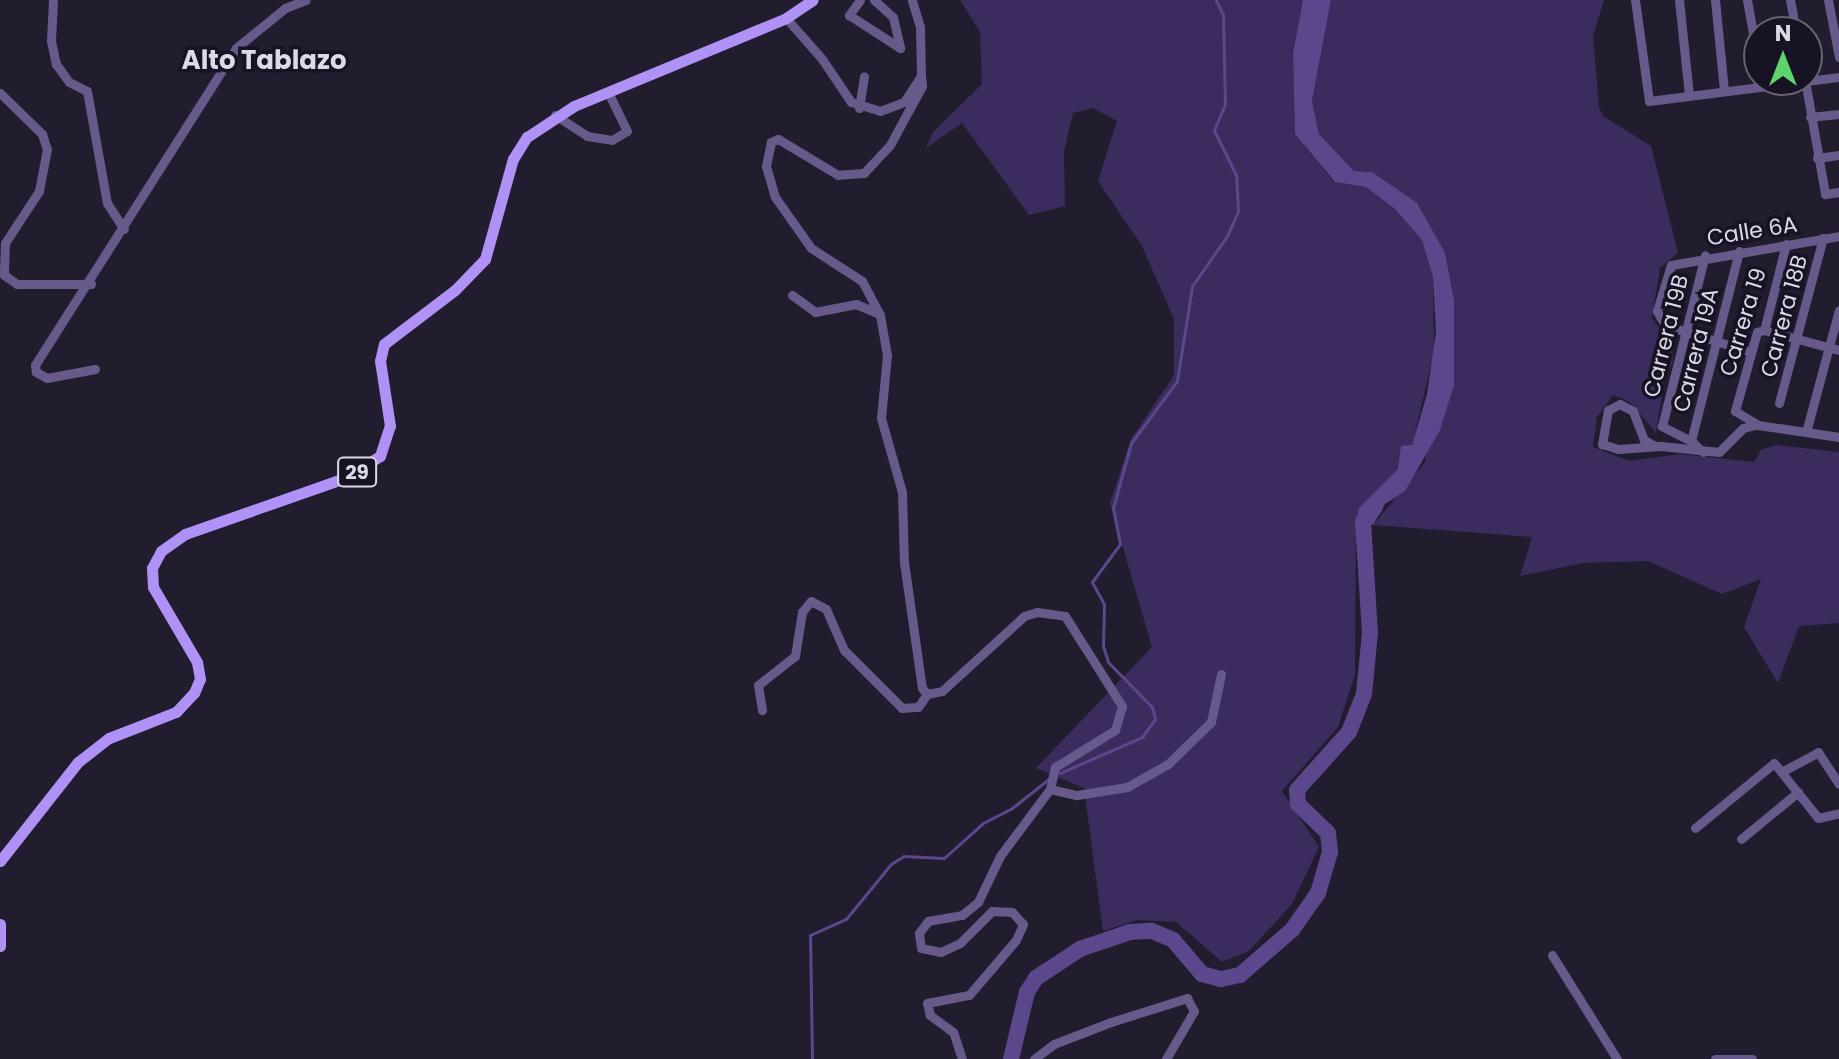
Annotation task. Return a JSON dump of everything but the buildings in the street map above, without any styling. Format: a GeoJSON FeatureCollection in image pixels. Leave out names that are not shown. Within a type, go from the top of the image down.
{"type":"FeatureCollection","features":[{"type":"Feature","properties":{"kind":"main road","name":"29"},"geometry":{"type":"LineString","coordinates":[[0,861],[78,762],[109,738],[176,712],[194,693],[200,679],[197,662],[153,587],[152,568],[161,551],[185,534],[345,478],[380,456],[390,426],[380,361],[384,344],[455,290],[485,259],[513,159],[527,137],[555,115],[786,18],[813,0]]}},
{"type":"Feature","properties":{"kind":"main road"},"geometry":{"type":"LineString","coordinates":[[0,924],[0,946]]}},
{"type":"Feature","properties":{"kind":"street"},"geometry":{"type":"LineString","coordinates":[[53,0],[51,41],[56,64],[69,82],[87,91],[107,203],[124,229]]}},
{"type":"Feature","properties":{"kind":"street"},"geometry":{"type":"LineString","coordinates":[[95,369],[47,378],[36,372],[35,365],[91,284],[236,48],[285,8],[306,0]]}},
{"type":"Feature","properties":{"kind":"street"},"geometry":{"type":"LineString","coordinates":[[860,0],[849,15],[900,48],[893,17],[874,0]]}},
{"type":"Feature","properties":{"kind":"street"},"geometry":{"type":"LineString","coordinates":[[912,0],[920,27],[922,86],[890,145],[864,173],[838,175],[785,140],[771,142],[768,182],[811,248],[862,281],[880,315],[887,355],[881,418],[902,492],[908,602],[927,694]]}},
{"type":"Feature","properties":{"kind":"street"},"geometry":{"type":"LineString","coordinates":[[1635,0],[1649,101],[1743,86]]}},
{"type":"Feature","properties":{"kind":"street"},"geometry":{"type":"LineString","coordinates":[[1679,0],[1689,95]]}},
{"type":"Feature","properties":{"kind":"street"},"geometry":{"type":"LineString","coordinates":[[1715,0],[1724,90]]}},
{"type":"Feature","properties":{"kind":"street"},"geometry":{"type":"LineString","coordinates":[[1828,0],[1839,57]]}},
{"type":"Feature","properties":{"kind":"street"},"geometry":{"type":"LineString","coordinates":[[786,18],[859,108],[880,111],[897,107],[911,96],[921,76]]}},
{"type":"Feature","properties":{"kind":"street"},"geometry":{"type":"LineString","coordinates":[[859,108],[864,76]]}},
{"type":"Feature","properties":{"kind":"street"},"geometry":{"type":"LineString","coordinates":[[555,115],[587,136],[616,138],[627,131],[608,92]]}},
{"type":"Feature","properties":{"kind":"street"},"geometry":{"type":"LineString","coordinates":[[0,93],[42,134],[47,149],[39,191],[5,243],[4,275],[17,284],[91,284]]}},
{"type":"Feature","properties":{"kind":"street"},"geometry":{"type":"LineString","coordinates":[[1807,96],[1825,194],[1839,192]]}},
{"type":"Feature","properties":{"kind":"street"},"geometry":{"type":"LineString","coordinates":[[1810,117],[1839,114]]}},
{"type":"Feature","properties":{"kind":"street"},"geometry":{"type":"LineString","coordinates":[[1817,158],[1839,155]]}},
{"type":"Feature","properties":{"kind":"street","name":"Calle 6A"},"geometry":{"type":"LineString","coordinates":[[1684,333],[1665,325],[1657,311],[1671,265],[1705,255],[1839,236]]}},
{"type":"Feature","properties":{"kind":"street","name":"Carrera 18B"},"geometry":{"type":"LineString","coordinates":[[1779,403],[1823,238]]}},
{"type":"Feature","properties":{"kind":"street","name":"Carrera 19"},"geometry":{"type":"LineString","coordinates":[[1758,425],[1735,411],[1757,332],[1764,330],[1786,244]]}},
{"type":"Feature","properties":{"kind":"street","name":"Carrera 19A"},"geometry":{"type":"LineString","coordinates":[[1703,452],[1691,441],[1739,251]]}},
{"type":"Feature","properties":{"kind":"street","name":"Carrera 19B"},"geometry":{"type":"LineString","coordinates":[[1691,441],[1662,426],[1705,255]]}},
{"type":"Feature","properties":{"kind":"street"},"geometry":{"type":"LineString","coordinates":[[792,295],[815,312],[856,304],[870,306],[880,315]]}},
{"type":"Feature","properties":{"kind":"street"},"geometry":{"type":"LineString","coordinates":[[1806,432],[1834,348],[1839,310]]}},
{"type":"Feature","properties":{"kind":"street"},"geometry":{"type":"LineString","coordinates":[[1764,330],[1834,348]]}},
{"type":"Feature","properties":{"kind":"street"},"geometry":{"type":"LineString","coordinates":[[1684,333],[1751,352]]}},
{"type":"Feature","properties":{"kind":"street","name":"Carrera 19B"},"geometry":{"type":"LineString","coordinates":[[1613,405],[1633,411],[1644,440],[1655,446],[1618,449],[1602,444],[1613,405]]}},
{"type":"Feature","properties":{"kind":"street"},"geometry":{"type":"LineString","coordinates":[[1655,446],[1703,452],[1726,450],[1743,428],[1758,425],[1839,437]]}},
{"type":"Feature","properties":{"kind":"street"},"geometry":{"type":"LineString","coordinates":[[762,710],[758,685],[795,656],[802,612],[811,601],[826,609],[844,650],[902,708],[918,707],[927,694],[942,691],[1024,616],[1037,612],[1065,616],[1116,696],[1122,715],[1115,730],[1057,767],[1050,789],[1000,856],[978,902],[962,915],[928,921],[919,933],[921,948],[941,952],[960,943],[992,911],[1012,912],[1023,924],[1016,940],[969,995],[927,1003],[930,1015],[953,1032],[962,1059]]}},
{"type":"Feature","properties":{"kind":"street"},"geometry":{"type":"LineString","coordinates":[[1050,789],[1064,795],[1099,793],[1149,778],[1211,722],[1221,674]]}},
{"type":"Feature","properties":{"kind":"street"},"geometry":{"type":"LineString","coordinates":[[1783,771],[1818,752],[1839,784]]}},
{"type":"Feature","properties":{"kind":"street"},"geometry":{"type":"LineString","coordinates":[[1695,828],[1770,764],[1783,771],[1821,820],[1839,813]]}},
{"type":"Feature","properties":{"kind":"street"},"geometry":{"type":"LineString","coordinates":[[1741,839],[1798,792]]}},
{"type":"Feature","properties":{"kind":"street"},"geometry":{"type":"LineString","coordinates":[[1552,955],[1617,1059]]}},
{"type":"Feature","properties":{"kind":"street"},"geometry":{"type":"LineString","coordinates":[[1034,1059],[1097,1027],[1187,998],[1194,1011],[1166,1059]]}},
{"type":"Feature","properties":{"kind":"street"},"geometry":{"type":"LineString","coordinates":[[1715,1059],[1752,1059]]}},
{"type":"Feature","properties":{"kind":"shaded area"},"geometry":{"type":"Polygon","coordinates":[[[960,0],[1303,0],[1293,53],[1295,134],[1334,182],[1366,187],[1395,209],[1422,240],[1433,277],[1434,352],[1412,446],[1398,469],[1359,508],[1356,519],[1355,674],[1338,727],[1282,791],[1319,847],[1292,904],[1249,951],[1222,962],[1176,922],[1137,920],[1103,931],[1084,788],[1036,768],[1152,647],[1110,503],[1131,439],[1174,375],[1174,319],[1142,246],[1098,181],[1117,121],[1093,108],[1073,113],[1064,152],[1065,206],[1029,215],[962,123],[926,148],[933,132],[982,84],[980,32],[960,0]]]}},
{"type":"Feature","properties":{"kind":"shaded area"},"geometry":{"type":"Polygon","coordinates":[[[1303,0],[1331,0],[1312,101],[1319,134],[1354,171],[1372,172],[1417,203],[1445,253],[1454,301],[1454,385],[1440,430],[1405,491],[1385,504],[1373,525],[1356,519],[1359,508],[1398,469],[1401,446],[1412,445],[1427,394],[1436,332],[1433,277],[1422,240],[1395,209],[1366,187],[1335,182],[1295,134],[1293,53],[1303,0]]]}},
{"type":"Feature","properties":{"kind":"shaded area"},"geometry":{"type":"Polygon","coordinates":[[[1331,0],[1604,0],[1593,36],[1599,107],[1603,116],[1651,146],[1678,253],[1660,268],[1652,318],[1672,346],[1673,361],[1664,381],[1656,433],[1630,402],[1613,395],[1597,417],[1593,447],[1629,461],[1680,454],[1754,462],[1761,450],[1776,445],[1839,452],[1839,623],[1799,626],[1778,683],[1744,627],[1761,579],[1722,594],[1648,561],[1583,563],[1520,576],[1532,537],[1373,525],[1425,462],[1445,253],[1372,172],[1354,171],[1319,134],[1312,101],[1331,0]]]}},
{"type":"Feature","properties":{"kind":"waterway"},"geometry":{"type":"LineString","coordinates":[[1060,773],[1142,737],[1155,719],[1152,707],[1108,662],[1103,646],[1104,604],[1092,582],[1120,544],[1113,508],[1131,443],[1177,381],[1192,286],[1227,236],[1238,211],[1236,175],[1214,130],[1225,104],[1223,15],[1216,0]]}},
{"type":"Feature","properties":{"kind":"waterway"},"geometry":{"type":"LineString","coordinates":[[1011,1059],[1027,992],[1036,978],[1080,949],[1130,932],[1152,931],[1173,940],[1202,974],[1221,979],[1240,975],[1292,930],[1318,893],[1330,852],[1328,833],[1298,804],[1297,790],[1349,732],[1364,694],[1370,633],[1363,522],[1375,507]]}},
{"type":"Feature","properties":{"kind":"waterway"},"geometry":{"type":"LineString","coordinates":[[812,1059],[810,935],[846,919],[891,864],[904,856],[944,858],[983,823],[1012,808],[1050,778]]}},
{"type":"Feature","properties":{"kind":"district","name":"Alto Tablazo"},"geometry":{"type":"Point","coordinates":[264,61]}}]}
